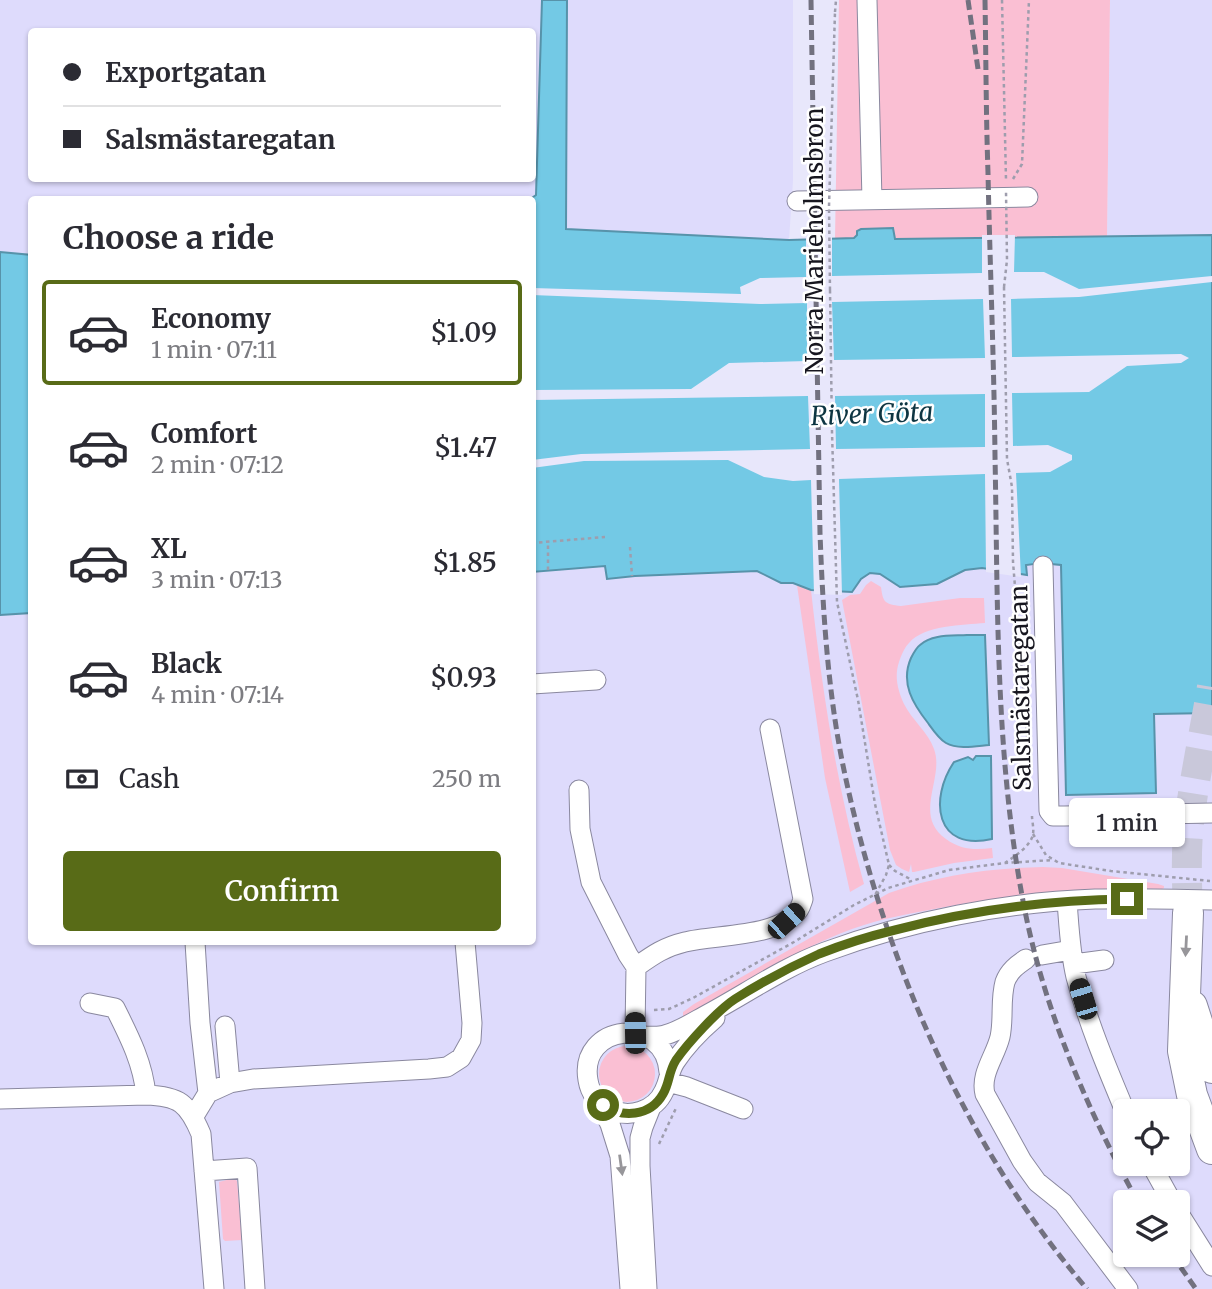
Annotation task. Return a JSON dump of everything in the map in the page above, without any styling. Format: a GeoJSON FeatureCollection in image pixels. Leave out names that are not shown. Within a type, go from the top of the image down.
{"type":"FeatureCollection","features":[{"type":"Feature","properties":{"kind":"highway"},"geometry":{"type":"LineString","coordinates":[[1200,907],[1184,979],[1183,1051],[1192,1095],[1212,1149]]}},
{"type":"Feature","properties":{"kind":"highway"},"geometry":{"type":"LineString","coordinates":[[1184,979],[1212,1068]]}},
{"type":"Feature","properties":{"kind":"street"},"geometry":{"type":"LineString","coordinates":[[867,0],[872,200]]}},
{"type":"Feature","properties":{"kind":"street"},"geometry":{"type":"LineString","coordinates":[[797,201],[1028,197]]}},
{"type":"Feature","properties":{"kind":"street","name":"Salsmästaregatan"},"geometry":{"type":"LineString","coordinates":[[1043,566],[1049,811],[1053,816],[1212,813]]}},
{"type":"Feature","properties":{"kind":"street"},"geometry":{"type":"LineString","coordinates":[[536,684],[596,680]]}},
{"type":"Feature","properties":{"kind":"street"},"geometry":{"type":"LineString","coordinates":[[632,961],[685,942],[762,931],[786,921],[799,910],[803,899],[769,729]]}},
{"type":"Feature","properties":{"kind":"street"},"geometry":{"type":"LineString","coordinates":[[579,790],[580,829],[591,882],[632,961],[640,1034]]}},
{"type":"Feature","properties":{"kind":"street"},"geometry":{"type":"LineString","coordinates":[[630,1289],[620,1156],[613,1132],[591,1091],[588,1078],[592,1054],[610,1036],[623,1032],[665,1035],[822,953],[880,934],[953,916],[1067,901],[1127,899],[1200,907]]}},
{"type":"Feature","properties":{"kind":"street"},"geometry":{"type":"LineString","coordinates":[[1067,901],[1076,976],[1120,1099]]}},
{"type":"Feature","properties":{"kind":"street"},"geometry":{"type":"LineString","coordinates":[[195,945],[208,1093]]}},
{"type":"Feature","properties":{"kind":"street"},"geometry":{"type":"LineString","coordinates":[[194,1116],[208,1093],[230,1083],[267,1078],[429,1069],[447,1066],[461,1058],[471,1040],[472,1023],[466,945]]}},
{"type":"Feature","properties":{"kind":"street"},"geometry":{"type":"LineString","coordinates":[[1104,960],[1034,957],[1013,968],[1005,982],[999,1039],[983,1085],[995,1115],[1037,1182],[1063,1203],[1128,1289]]}},
{"type":"Feature","properties":{"kind":"street"},"geometry":{"type":"LineString","coordinates":[[598,1101],[612,1111],[624,1114],[641,1112],[651,1107],[679,1083],[689,1044],[731,1002]]}},
{"type":"Feature","properties":{"kind":"street"},"geometry":{"type":"LineString","coordinates":[[90,1003],[115,1008],[135,1050],[145,1079],[146,1095]]}},
{"type":"Feature","properties":{"kind":"street"},"geometry":{"type":"LineString","coordinates":[[225,1026],[230,1083]]}},
{"type":"Feature","properties":{"kind":"street"},"geometry":{"type":"LineString","coordinates":[[640,1034],[662,1050],[679,1083],[743,1109]]}},
{"type":"Feature","properties":{"kind":"street"},"geometry":{"type":"LineString","coordinates":[[0,1099],[146,1095],[169,1097],[181,1102],[194,1116],[201,1133],[214,1289]]}},
{"type":"Feature","properties":{"kind":"street"},"geometry":{"type":"LineString","coordinates":[[647,1289],[640,1138],[651,1107]]}},
{"type":"Feature","properties":{"kind":"street"},"geometry":{"type":"LineString","coordinates":[[204,1171],[247,1168],[255,1289]]}},
{"type":"Feature","properties":{"kind":"street"},"geometry":{"type":"LineString","coordinates":[[1190,1231],[1212,1265]]}},
{"type":"Feature","properties":{"kind":"path","name":"Norra Marieholmsbron"},"geometry":{"type":"LineString","coordinates":[[836,0],[830,218],[837,602],[889,865]]}},
{"type":"Feature","properties":{"kind":"path"},"geometry":{"type":"LineString","coordinates":[[1002,0],[1007,260],[1004,286],[1007,459],[1012,487],[1013,562],[1029,765]]}},
{"type":"Feature","properties":{"kind":"path"},"geometry":{"type":"LineString","coordinates":[[1011,182],[1022,164],[1029,0]]}},
{"type":"Feature","properties":{"kind":"path"},"geometry":{"type":"LineString","coordinates":[[536,543],[605,537]]}},
{"type":"Feature","properties":{"kind":"path"},"geometry":{"type":"LineString","coordinates":[[548,542],[548,570]]}},
{"type":"Feature","properties":{"kind":"path"},"geometry":{"type":"LineString","coordinates":[[630,547],[632,576]]}},
{"type":"Feature","properties":{"kind":"path"},"geometry":{"type":"LineString","coordinates":[[1031,807],[1033,834],[1041,849],[1053,860]]}},
{"type":"Feature","properties":{"kind":"path"},"geometry":{"type":"LineString","coordinates":[[1004,863],[1025,846],[1033,834]]}},
{"type":"Feature","properties":{"kind":"path"},"geometry":{"type":"LineString","coordinates":[[679,1029],[669,1009],[794,942],[854,905],[888,888],[912,880],[949,870],[1053,860],[1073,866],[1212,881]]}},
{"type":"Feature","properties":{"kind":"path"},"geometry":{"type":"LineString","coordinates":[[875,895],[889,865],[912,880]]}},
{"type":"Feature","properties":{"kind":"path"},"geometry":{"type":"LineString","coordinates":[[655,1151],[679,1083]]}},
{"type":"Feature","properties":{"kind":"shaded area"},"geometry":{"type":"Polygon","coordinates":[[[0,0],[542,0],[536,195],[535,196],[28,196],[28,255],[0,252],[0,0]]]}},
{"type":"Feature","properties":{"kind":"shaded area"},"geometry":{"type":"Polygon","coordinates":[[[567,0],[793,0],[793,181],[789,240],[565,229],[567,0]]]}},
{"type":"Feature","properties":{"kind":"shaded area"},"geometry":{"type":"Polygon","coordinates":[[[839,0],[1110,0],[1107,237],[894,239],[893,228],[858,235],[855,238],[835,239],[839,0]]]}},
{"type":"Feature","properties":{"kind":"shaded area"},"geometry":{"type":"Polygon","coordinates":[[[1110,0],[1212,0],[1212,235],[1107,237],[1110,0]]]}},
{"type":"Feature","properties":{"kind":"shaded area"},"geometry":{"type":"Polygon","coordinates":[[[1049,562],[1061,565],[1066,795],[1154,714],[1212,713],[1212,1289],[0,1289],[0,615],[28,613],[28,945],[536,945],[536,572],[605,566],[608,579],[757,571],[781,583],[861,579],[870,573],[880,574],[900,587],[937,584],[965,570],[982,568],[1027,575],[1026,565],[1049,562]]]}},
{"type":"Feature","properties":{"kind":"shaded area"},"geometry":{"type":"Polygon","coordinates":[[[871,581],[881,587],[886,602],[901,606],[960,598],[984,598],[985,623],[934,629],[916,637],[903,652],[897,678],[904,704],[934,749],[936,772],[930,808],[936,829],[952,843],[963,847],[992,848],[993,858],[914,872],[911,864],[909,872],[896,865],[890,850],[842,600],[850,595],[860,594],[871,581]]]}},
{"type":"Feature","properties":{"kind":"shaded area"},"geometry":{"type":"Polygon","coordinates":[[[797,585],[811,590],[832,739],[864,884],[850,892],[825,778],[797,585]]]}},
{"type":"Feature","properties":{"kind":"shaded area"},"geometry":{"type":"Polygon","coordinates":[[[1043,867],[1158,884],[1164,888],[1080,890],[999,898],[875,922],[829,938],[786,959],[683,1019],[683,1012],[694,1004],[889,893],[927,881],[965,874],[1043,867]]]}},
{"type":"Feature","properties":{"kind":"shaded area"},"geometry":{"type":"Polygon","coordinates":[[[621,1046],[633,1046],[643,1050],[651,1058],[655,1074],[651,1090],[643,1098],[633,1102],[621,1102],[611,1098],[603,1090],[599,1080],[599,1068],[603,1058],[611,1050],[621,1046]]]}},
{"type":"Feature","properties":{"kind":"shaded area"},"geometry":{"type":"Polygon","coordinates":[[[234,1178],[237,1181],[242,1240],[225,1241],[219,1182],[234,1178]]]}},
{"type":"Feature","properties":{"kind":"water","name":"River Göta"},"geometry":{"type":"Polygon","coordinates":[[[542,0],[567,0],[566,229],[789,240],[854,238],[861,229],[893,228],[895,239],[1212,235],[1212,713],[1154,714],[1156,793],[1066,795],[1061,565],[1049,562],[1026,565],[1027,575],[982,568],[965,570],[937,584],[900,587],[880,574],[870,573],[861,579],[852,592],[811,590],[793,583],[781,583],[757,571],[607,579],[605,566],[536,572],[536,195],[542,0]]]}},
{"type":"Feature","properties":{"kind":"water"},"geometry":{"type":"Polygon","coordinates":[[[0,252],[28,255],[28,613],[0,615],[0,252]]]}},
{"type":"Feature","properties":{"kind":"water"},"geometry":{"type":"Polygon","coordinates":[[[985,635],[989,745],[951,745],[943,741],[917,708],[908,685],[908,667],[916,649],[925,641],[936,637],[985,635]]]}},
{"type":"Feature","properties":{"kind":"water"},"geometry":{"type":"Polygon","coordinates":[[[976,756],[991,756],[992,839],[973,841],[959,838],[948,830],[942,819],[940,806],[941,791],[954,762],[968,757],[973,760],[976,756]]]}},
{"type":"Feature","properties":{"kind":"pier"},"geometry":{"type":"Polygon","coordinates":[[[982,235],[1015,235],[1014,272],[1044,272],[1079,289],[1212,276],[1212,282],[1079,297],[1011,299],[1012,357],[1181,354],[1189,358],[1181,363],[1127,366],[1089,392],[1012,393],[1013,446],[1048,445],[1072,455],[1072,460],[1050,472],[1016,473],[1021,577],[986,572],[985,474],[839,479],[842,595],[814,594],[811,480],[793,481],[764,477],[728,460],[584,461],[536,467],[536,460],[581,454],[810,449],[808,396],[536,400],[536,390],[691,389],[729,363],[807,361],[807,303],[760,304],[536,295],[536,288],[741,294],[740,287],[760,278],[806,277],[806,236],[832,236],[832,276],[982,273],[982,235]],[[983,299],[832,302],[834,360],[985,358],[983,299]],[[985,394],[835,396],[836,449],[985,447],[985,394]]]}},
{"type":"Feature","properties":{"kind":"tunnel"},"geometry":{"type":"LineString","coordinates":[[1188,913],[1188,832],[1212,687]]}},
{"type":"Feature","properties":{"kind":"railway"},"geometry":{"type":"LineString","coordinates":[[811,0],[821,563],[830,685],[845,775],[882,913],[906,981],[934,1047],[966,1112],[1002,1174],[1087,1289]]}},
{"type":"Feature","properties":{"kind":"railway"},"geometry":{"type":"LineString","coordinates":[[968,0],[978,69]]}},
{"type":"Feature","properties":{"kind":"railway"},"geometry":{"type":"LineString","coordinates":[[985,0],[998,629],[1008,802],[1026,916],[1045,991],[1087,1099],[1132,1190]]}},
{"type":"Feature","properties":{"kind":"railway"},"geometry":{"type":"LineString","coordinates":[[1180,1267],[1196,1289]]}},
{"type":"Feature","properties":{"kind":"route"},"geometry":{"type":"LineString","coordinates":[[603,1105],[624,1114],[641,1112],[651,1107],[664,1093],[669,1072],[678,1058],[699,1032],[731,1002],[772,977],[822,953],[880,934],[953,916],[1045,903],[1127,899]]}}]}
